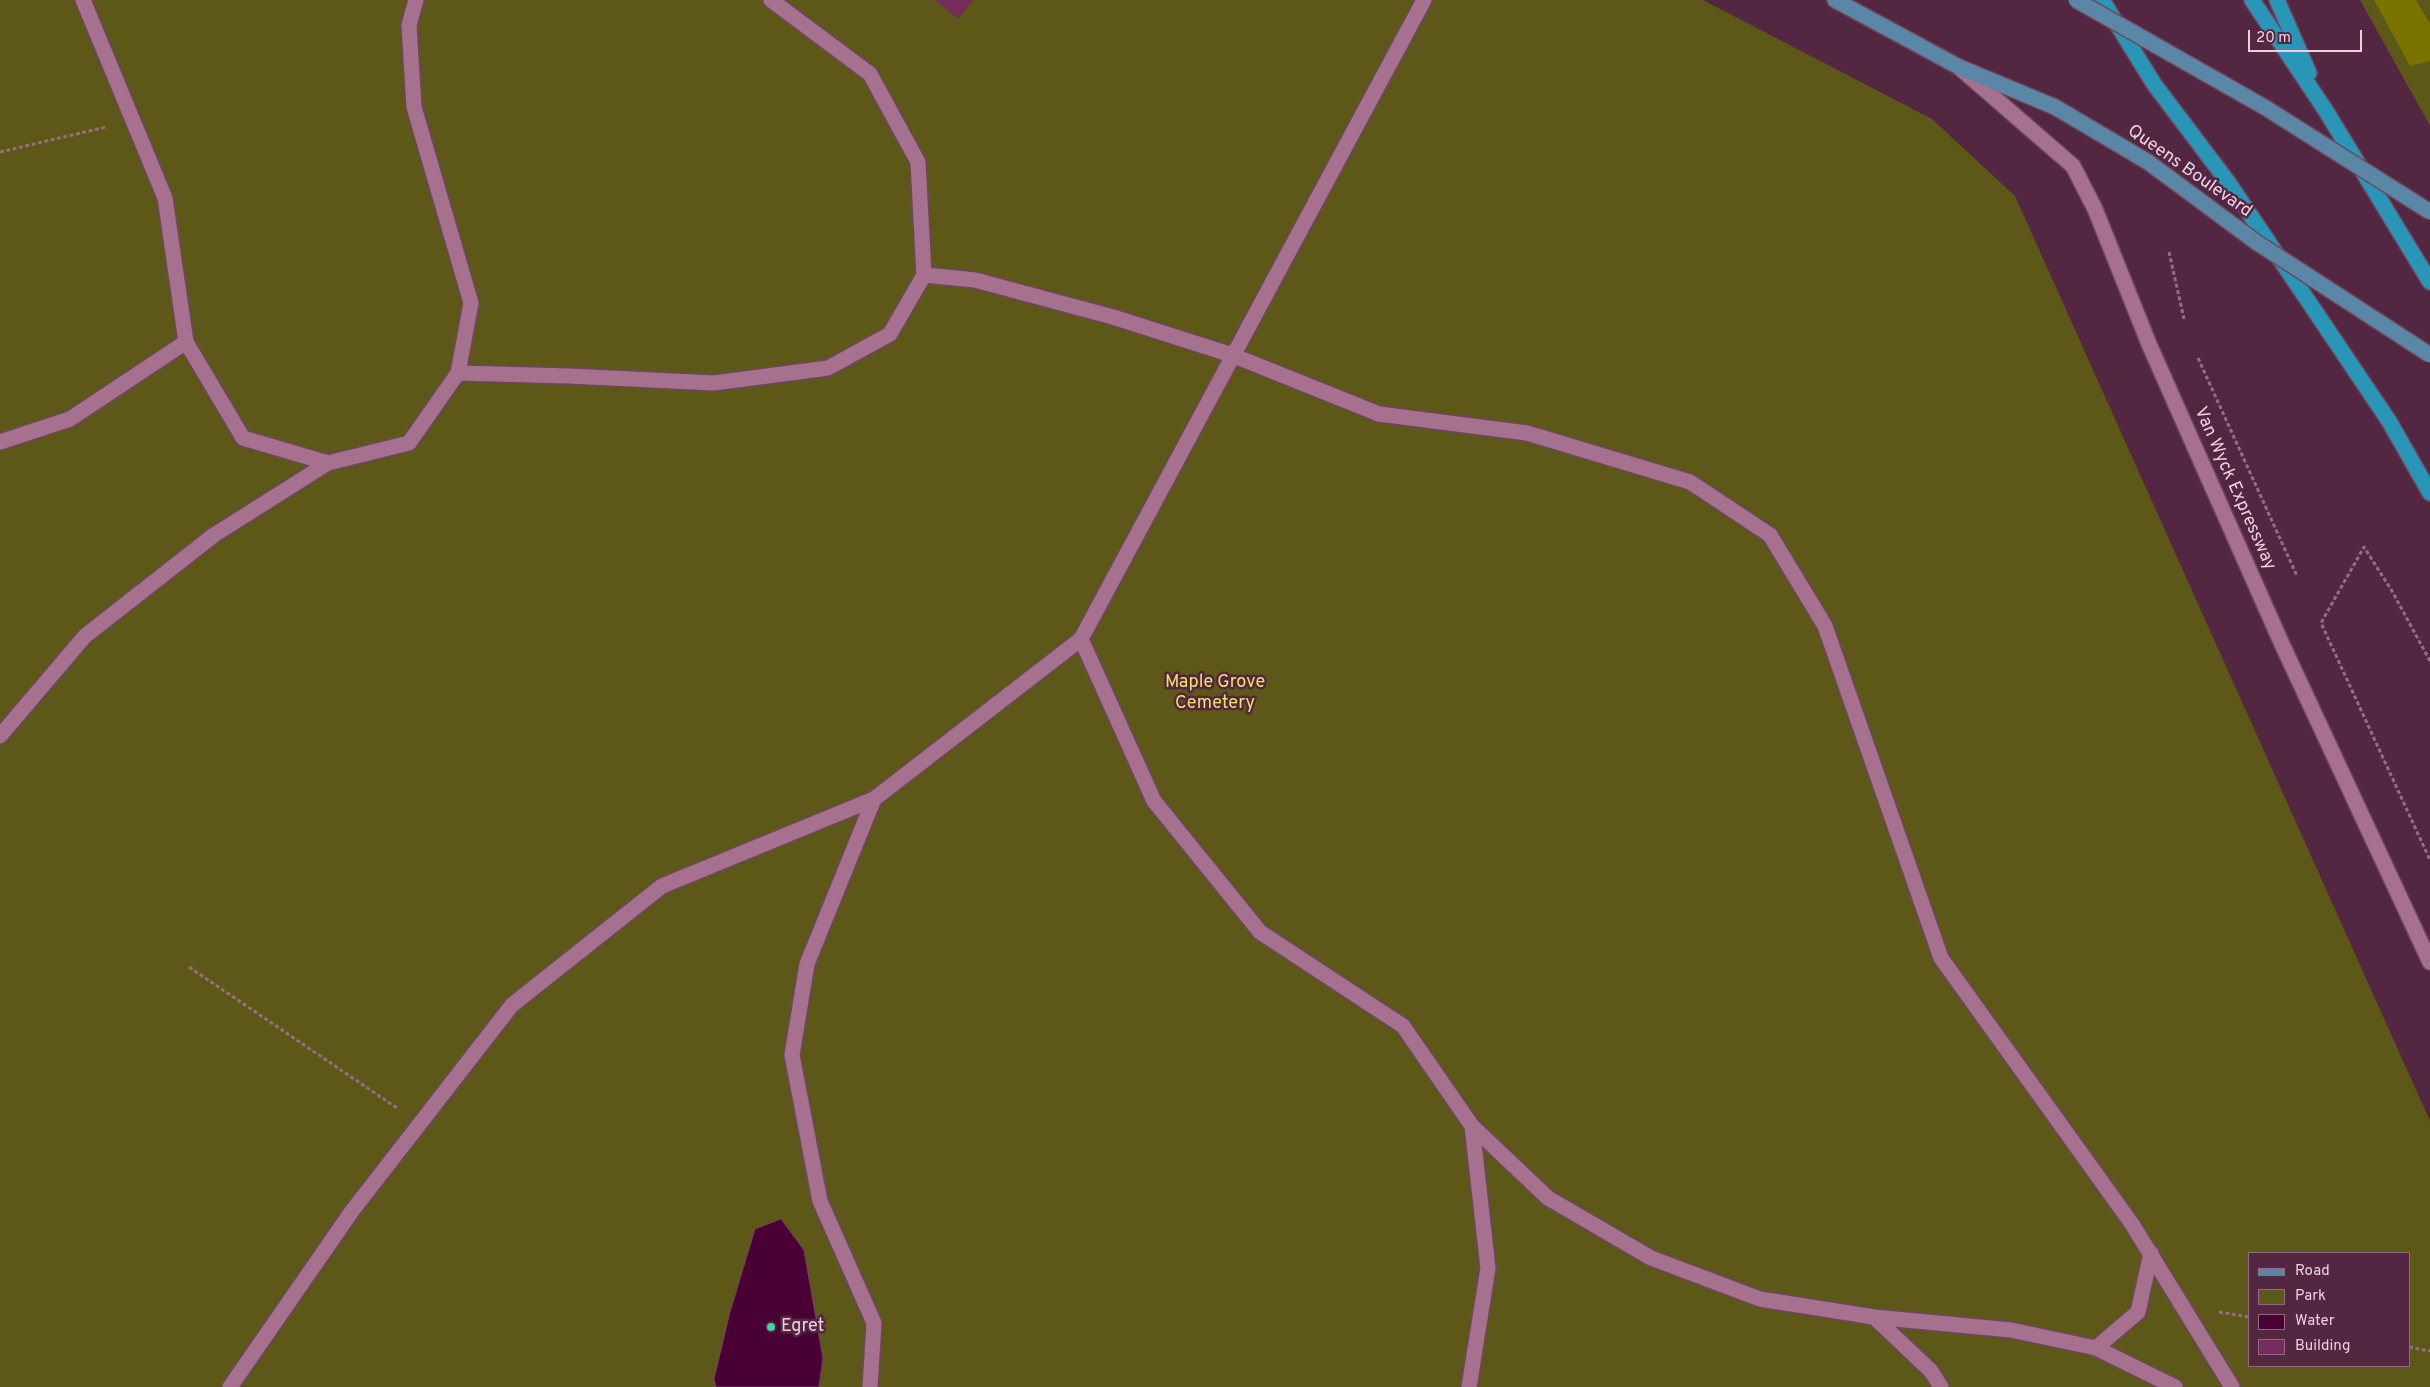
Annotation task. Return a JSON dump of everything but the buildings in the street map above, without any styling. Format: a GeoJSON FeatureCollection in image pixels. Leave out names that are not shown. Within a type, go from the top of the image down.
{"type":"FeatureCollection","features":[{"type":"Feature","properties":{"kind":"highway"},"geometry":{"type":"LineString","coordinates":[[2102,0],[2154,84],[2228,182],[2389,421],[2430,493]]}},
{"type":"Feature","properties":{"kind":"highway"},"geometry":{"type":"LineString","coordinates":[[2252,0],[2326,111],[2430,282]]}},
{"type":"Feature","properties":{"kind":"highway"},"geometry":{"type":"LineString","coordinates":[[2277,0],[2326,111]]}},
{"type":"Feature","properties":{"kind":"main road"},"geometry":{"type":"LineString","coordinates":[[83,0],[165,198],[186,342],[243,438],[328,463]]}},
{"type":"Feature","properties":{"kind":"main road"},"geometry":{"type":"LineString","coordinates":[[0,736],[85,636],[214,535],[328,463],[409,443],[458,373],[470,303],[414,107],[409,25],[416,0]]}},
{"type":"Feature","properties":{"kind":"main road"},"geometry":{"type":"LineString","coordinates":[[458,373],[714,383],[828,368],[890,334],[924,275],[918,162],[870,74],[771,0]]}},
{"type":"Feature","properties":{"kind":"main road"},"geometry":{"type":"LineString","coordinates":[[230,1387],[352,1211],[512,1005],[662,886],[874,798],[1081,639],[1424,0]]}},
{"type":"Feature","properties":{"kind":"main road","name":"Queens Boulevard"},"geometry":{"type":"LineString","coordinates":[[1835,0],[1959,67],[2055,107],[2148,162],[2256,242],[2430,355]]}},
{"type":"Feature","properties":{"kind":"main road"},"geometry":{"type":"LineString","coordinates":[[2076,0],[2266,108],[2430,212]]}},
{"type":"Feature","properties":{"kind":"main road","name":"Van Wyck Expressway"},"geometry":{"type":"LineString","coordinates":[[1959,67],[2072,166],[2095,209],[2149,344],[2281,642],[2430,962]]}},
{"type":"Feature","properties":{"kind":"main road"},"geometry":{"type":"LineString","coordinates":[[924,275],[975,280],[1113,317],[1232,355],[1379,414],[1527,433],[1690,482],[1770,535],[1824,626],[1941,958],[2132,1224],[2232,1387]]}},
{"type":"Feature","properties":{"kind":"main road"},"geometry":{"type":"LineString","coordinates":[[0,442],[70,419],[186,342]]}},
{"type":"Feature","properties":{"kind":"main road"},"geometry":{"type":"LineString","coordinates":[[1081,639],[1154,801],[1260,932],[1403,1026],[1472,1126],[1548,1198],[1651,1258],[1760,1299],[1874,1317],[2011,1330],[2096,1348],[2175,1387]]}},
{"type":"Feature","properties":{"kind":"main road"},"geometry":{"type":"LineString","coordinates":[[870,1387],[874,1323],[820,1201],[792,1055],[807,964],[874,798]]}},
{"type":"Feature","properties":{"kind":"main road"},"geometry":{"type":"LineString","coordinates":[[1469,1387],[1488,1268],[1472,1126]]}},
{"type":"Feature","properties":{"kind":"main road"},"geometry":{"type":"LineString","coordinates":[[2096,1348],[2138,1312],[2151,1253]]}},
{"type":"Feature","properties":{"kind":"main road"},"geometry":{"type":"LineString","coordinates":[[1874,1317],[1931,1371],[1941,1387]]}},
{"type":"Feature","properties":{"kind":"path"},"geometry":{"type":"LineString","coordinates":[[0,152],[133,120]]}},
{"type":"Feature","properties":{"kind":"path"},"geometry":{"type":"LineString","coordinates":[[2168,252],[2184,319]]}},
{"type":"Feature","properties":{"kind":"path"},"geometry":{"type":"LineString","coordinates":[[2198,358],[2297,576]]}},
{"type":"Feature","properties":{"kind":"path"},"geometry":{"type":"LineString","coordinates":[[2430,661],[2392,591],[2364,547],[2320,623],[2430,860]]}},
{"type":"Feature","properties":{"kind":"path"},"geometry":{"type":"LineString","coordinates":[[189,967],[420,1124]]}},
{"type":"Feature","properties":{"kind":"path"},"geometry":{"type":"LineString","coordinates":[[2410,1347],[2430,1351]]}},
{"type":"Feature","properties":{"kind":"green space","name":"Maple Grove Cemetery"},"geometry":{"type":"Polygon","coordinates":[[[0,0],[1703,0],[1932,119],[2015,196],[2430,1121],[2430,1387],[0,1387],[0,0]]]}},
{"type":"Feature","properties":{"kind":"green space"},"geometry":{"type":"Polygon","coordinates":[[[2360,0],[2430,0],[2430,125],[2429,124],[2360,0]]]}},
{"type":"Feature","properties":{"kind":"shaded area"},"geometry":{"type":"Polygon","coordinates":[[[2374,0],[2416,0],[2430,24],[2430,61],[2410,66],[2374,0]]]}},
{"type":"Feature","properties":{"kind":"water"},"geometry":{"type":"Polygon","coordinates":[[[781,1219],[804,1250],[823,1358],[819,1387],[716,1387],[714,1379],[730,1312],[755,1229],[781,1219]]]}},
{"type":"Feature","properties":{"kind":"place","name":"Egret"},"geometry":{"type":"Point","coordinates":[771,1327]}}]}
